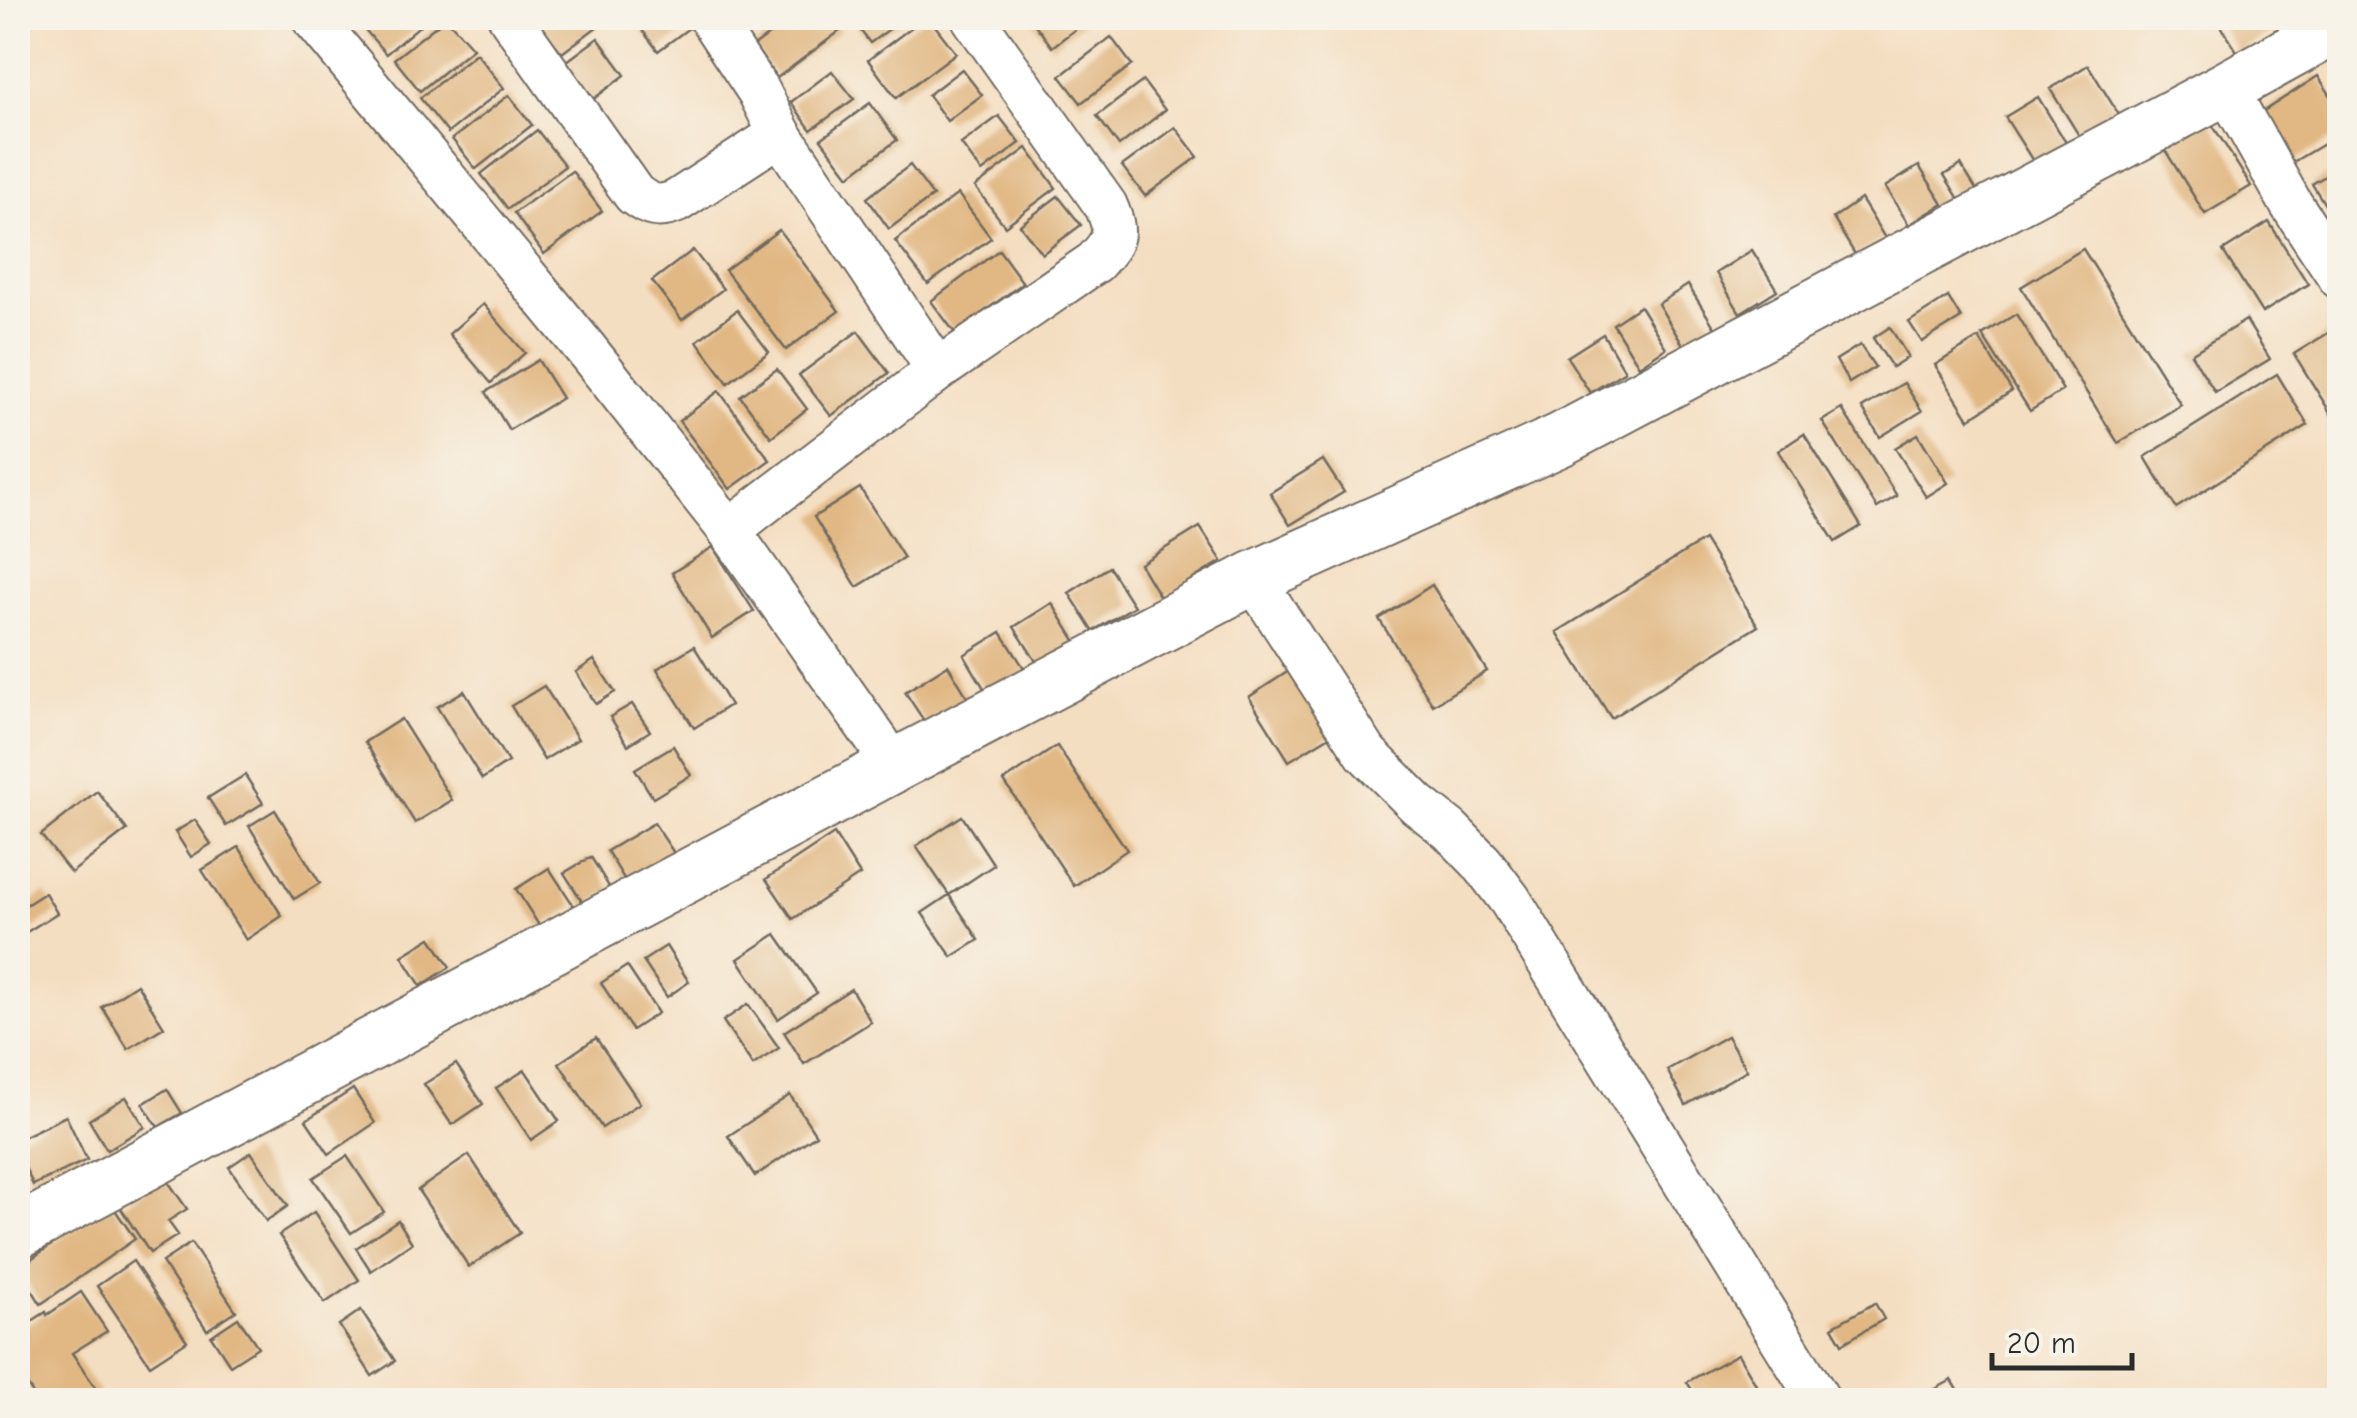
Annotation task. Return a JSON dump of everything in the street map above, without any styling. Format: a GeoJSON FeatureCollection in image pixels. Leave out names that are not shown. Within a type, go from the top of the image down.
{"type":"FeatureCollection","features":[{"type":"Feature","properties":{"kind":"street"},"geometry":{"type":"LineString","coordinates":[[313,18],[585,348],[729,530],[885,754]]}},
{"type":"Feature","properties":{"kind":"street"},"geometry":{"type":"LineString","coordinates":[[510,18],[634,194],[645,202],[655,206],[676,200],[780,134]]}},
{"type":"Feature","properties":{"kind":"street"},"geometry":{"type":"LineString","coordinates":[[710,18],[759,92],[780,134],[938,370]]}},
{"type":"Feature","properties":{"kind":"street"},"geometry":{"type":"LineString","coordinates":[[729,530],[938,370],[1095,262],[1111,244],[1115,227],[1106,206],[974,18]]}},
{"type":"Feature","properties":{"kind":"street"},"geometry":{"type":"LineString","coordinates":[[18,1232],[885,754],[1253,578],[1560,440],[2226,88],[2333,23]]}},
{"type":"Feature","properties":{"kind":"street"},"geometry":{"type":"LineString","coordinates":[[2226,88],[2291,204],[2340,278]]}},
{"type":"Feature","properties":{"kind":"street"},"geometry":{"type":"LineString","coordinates":[[1253,578],[1366,753],[1417,804],[1450,830],[1510,900],[1819,1400]]}},
{"type":"Feature","properties":{"kind":"building"},"geometry":{"type":"Polygon","coordinates":[[[355,18],[429,18],[386,54],[355,18]]]}},
{"type":"Feature","properties":{"kind":"building"},"geometry":{"type":"Polygon","coordinates":[[[446,18],[473,48],[420,91],[394,59],[446,18]]]}},
{"type":"Feature","properties":{"kind":"building"},"geometry":{"type":"Polygon","coordinates":[[[550,18],[592,18],[598,26],[562,53],[540,25],[550,18]]]}},
{"type":"Feature","properties":{"kind":"building"},"geometry":{"type":"Polygon","coordinates":[[[633,18],[688,18],[693,25],[658,51],[633,18]]]}},
{"type":"Feature","properties":{"kind":"building"},"geometry":{"type":"Polygon","coordinates":[[[792,18],[830,18],[840,31],[777,78],[754,46],[792,18]]]}},
{"type":"Feature","properties":{"kind":"building"},"geometry":{"type":"Polygon","coordinates":[[[851,18],[905,18],[870,43],[851,18]]]}},
{"type":"Feature","properties":{"kind":"building"},"geometry":{"type":"Polygon","coordinates":[[[929,18],[956,53],[896,98],[868,60],[929,18]]]}},
{"type":"Feature","properties":{"kind":"building"},"geometry":{"type":"Polygon","coordinates":[[[1030,18],[1090,18],[1052,47],[1030,18]]]}},
{"type":"Feature","properties":{"kind":"building"},"geometry":{"type":"Polygon","coordinates":[[[2216,18],[2285,18],[2288,22],[2238,53],[2216,18]]]}},
{"type":"Feature","properties":{"kind":"building"},"geometry":{"type":"Polygon","coordinates":[[[1111,37],[1132,65],[1081,103],[1060,76],[1111,37]]]}},
{"type":"Feature","properties":{"kind":"building"},"geometry":{"type":"Polygon","coordinates":[[[598,38],[625,75],[583,107],[555,70],[598,38]]]}},
{"type":"Feature","properties":{"kind":"building"},"geometry":{"type":"Polygon","coordinates":[[[476,53],[504,88],[448,133],[420,98],[476,53]]]}},
{"type":"Feature","properties":{"kind":"building"},"geometry":{"type":"Polygon","coordinates":[[[2088,65],[2121,118],[2083,142],[2050,89],[2088,65]]]}},
{"type":"Feature","properties":{"kind":"building"},"geometry":{"type":"Polygon","coordinates":[[[962,69],[982,95],[947,121],[928,95],[962,69]]]}},
{"type":"Feature","properties":{"kind":"building"},"geometry":{"type":"Polygon","coordinates":[[[832,71],[854,99],[811,130],[791,102],[832,71]]]}},
{"type":"Feature","properties":{"kind":"building"},"geometry":{"type":"Polygon","coordinates":[[[2318,76],[2340,110],[2340,134],[2293,162],[2262,112],[2318,76]]]}},
{"type":"Feature","properties":{"kind":"building"},"geometry":{"type":"Polygon","coordinates":[[[1143,81],[1165,110],[1119,146],[1097,116],[1143,81]]]}},
{"type":"Feature","properties":{"kind":"building"},"geometry":{"type":"Polygon","coordinates":[[[509,95],[532,125],[476,169],[452,139],[509,95]]]}},
{"type":"Feature","properties":{"kind":"building"},"geometry":{"type":"Polygon","coordinates":[[[2038,97],[2070,149],[2038,169],[2005,117],[2038,97]]]}},
{"type":"Feature","properties":{"kind":"building"},"geometry":{"type":"Polygon","coordinates":[[[870,103],[897,140],[849,176],[821,139],[870,103]]]}},
{"type":"Feature","properties":{"kind":"building"},"geometry":{"type":"Polygon","coordinates":[[[999,116],[1020,143],[982,172],[961,144],[999,116]]]}},
{"type":"Feature","properties":{"kind":"building"},"geometry":{"type":"Polygon","coordinates":[[[2208,118],[2251,186],[2205,214],[2163,147],[2208,118]]]}},
{"type":"Feature","properties":{"kind":"building"},"geometry":{"type":"Polygon","coordinates":[[[1175,127],[1198,157],[1145,196],[1122,166],[1175,127]]]}},
{"type":"Feature","properties":{"kind":"building"},"geometry":{"type":"Polygon","coordinates":[[[537,130],[565,166],[508,209],[481,174],[537,130]]]}},
{"type":"Feature","properties":{"kind":"building"},"geometry":{"type":"Polygon","coordinates":[[[1027,148],[1056,188],[1005,226],[975,187],[1027,148]]]}},
{"type":"Feature","properties":{"kind":"building"},"geometry":{"type":"Polygon","coordinates":[[[910,165],[933,196],[889,229],[867,198],[910,165]]]}},
{"type":"Feature","properties":{"kind":"building"},"geometry":{"type":"Polygon","coordinates":[[[1961,165],[1979,194],[1962,204],[1944,175],[1961,165]]]}},
{"type":"Feature","properties":{"kind":"building"},"geometry":{"type":"Polygon","coordinates":[[[1919,166],[1943,204],[1909,225],[1885,187],[1919,166]]]}},
{"type":"Feature","properties":{"kind":"building"},"geometry":{"type":"Polygon","coordinates":[[[2340,167],[2340,229],[2312,184],[2340,167]]]}},
{"type":"Feature","properties":{"kind":"building"},"geometry":{"type":"Polygon","coordinates":[[[572,171],[602,211],[544,254],[514,213],[572,171]]]}},
{"type":"Feature","properties":{"kind":"building"},"geometry":{"type":"Polygon","coordinates":[[[958,194],[991,238],[928,284],[895,241],[958,194]]]}},
{"type":"Feature","properties":{"kind":"building"},"geometry":{"type":"Polygon","coordinates":[[[1058,196],[1081,225],[1042,254],[1020,225],[1058,196]]]}},
{"type":"Feature","properties":{"kind":"building"},"geometry":{"type":"Polygon","coordinates":[[[1861,199],[1885,238],[1856,256],[1833,218],[1861,199]]]}},
{"type":"Feature","properties":{"kind":"building"},"geometry":{"type":"Polygon","coordinates":[[[2269,222],[2308,284],[2262,313],[2223,251],[2269,222]]]}},
{"type":"Feature","properties":{"kind":"building"},"geometry":{"type":"Polygon","coordinates":[[[779,230],[839,311],[786,350],[725,270],[779,230]]]}},
{"type":"Feature","properties":{"kind":"building"},"geometry":{"type":"Polygon","coordinates":[[[2083,249],[2181,405],[2118,443],[2021,287],[2083,249]]]}},
{"type":"Feature","properties":{"kind":"building"},"geometry":{"type":"Polygon","coordinates":[[[693,250],[723,289],[682,320],[652,281],[693,250]]]}},
{"type":"Feature","properties":{"kind":"building"},"geometry":{"type":"Polygon","coordinates":[[[999,250],[1023,283],[955,333],[931,301],[999,250]]]}},
{"type":"Feature","properties":{"kind":"building"},"geometry":{"type":"Polygon","coordinates":[[[1752,250],[1777,290],[1740,313],[1716,273],[1752,250]]]}},
{"type":"Feature","properties":{"kind":"building"},"geometry":{"type":"Polygon","coordinates":[[[1688,285],[1715,328],[1684,347],[1658,304],[1688,285]]]}},
{"type":"Feature","properties":{"kind":"building"},"geometry":{"type":"Polygon","coordinates":[[[1948,297],[1961,318],[1922,342],[1909,322],[1948,297]]]}},
{"type":"Feature","properties":{"kind":"building"},"geometry":{"type":"Polygon","coordinates":[[[483,304],[525,353],[491,383],[449,334],[483,304]]]}},
{"type":"Feature","properties":{"kind":"building"},"geometry":{"type":"Polygon","coordinates":[[[1640,306],[1666,348],[1639,366],[1613,324],[1640,306]]]}},
{"type":"Feature","properties":{"kind":"building"},"geometry":{"type":"Polygon","coordinates":[[[737,310],[769,352],[728,383],[697,341],[737,310]]]}},
{"type":"Feature","properties":{"kind":"building"},"geometry":{"type":"Polygon","coordinates":[[[2016,314],[2063,390],[2030,411],[1982,335],[2016,314]]]}},
{"type":"Feature","properties":{"kind":"building"},"geometry":{"type":"Polygon","coordinates":[[[2246,320],[2270,359],[2215,392],[2191,354],[2246,320]]]}},
{"type":"Feature","properties":{"kind":"building"},"geometry":{"type":"Polygon","coordinates":[[[1890,327],[1908,357],[1892,367],[1873,338],[1890,327]]]}},
{"type":"Feature","properties":{"kind":"building"},"geometry":{"type":"Polygon","coordinates":[[[2338,327],[2340,413],[2333,417],[2294,354],[2338,327]]]}},
{"type":"Feature","properties":{"kind":"building"},"geometry":{"type":"Polygon","coordinates":[[[858,331],[889,373],[831,416],[799,375],[858,331]]]}},
{"type":"Feature","properties":{"kind":"building"},"geometry":{"type":"Polygon","coordinates":[[[1603,334],[1625,371],[1590,393],[1567,357],[1603,334]]]}},
{"type":"Feature","properties":{"kind":"building"},"geometry":{"type":"Polygon","coordinates":[[[1979,338],[2012,391],[1969,419],[1935,365],[1979,338]]]}},
{"type":"Feature","properties":{"kind":"building"},"geometry":{"type":"Polygon","coordinates":[[[1860,345],[1875,367],[1849,383],[1836,360],[1860,345]]]}},
{"type":"Feature","properties":{"kind":"building"},"geometry":{"type":"Polygon","coordinates":[[[538,360],[562,398],[509,430],[486,392],[538,360]]]}},
{"type":"Feature","properties":{"kind":"building"},"geometry":{"type":"Polygon","coordinates":[[[777,369],[807,409],[771,437],[740,396],[777,369]]]}},
{"type":"Feature","properties":{"kind":"building"},"geometry":{"type":"Polygon","coordinates":[[[2277,374],[2308,425],[2176,508],[2145,457],[2277,374]]]}},
{"type":"Feature","properties":{"kind":"building"},"geometry":{"type":"Polygon","coordinates":[[[1904,383],[1922,411],[1880,437],[1862,408],[1904,383]]]}},
{"type":"Feature","properties":{"kind":"building"},"geometry":{"type":"Polygon","coordinates":[[[719,391],[770,460],[730,489],[679,421],[719,391]]]}},
{"type":"Feature","properties":{"kind":"building"},"geometry":{"type":"Polygon","coordinates":[[[1842,409],[1897,496],[1877,508],[1822,421],[1842,409]]]}},
{"type":"Feature","properties":{"kind":"building"},"geometry":{"type":"Polygon","coordinates":[[[1804,434],[1861,526],[1835,542],[1778,451],[1804,434]]]}},
{"type":"Feature","properties":{"kind":"building"},"geometry":{"type":"Polygon","coordinates":[[[1918,434],[1948,483],[1926,497],[1895,448],[1918,434]]]}},
{"type":"Feature","properties":{"kind":"building"},"geometry":{"type":"Polygon","coordinates":[[[1323,460],[1344,492],[1290,525],[1270,493],[1323,460]]]}},
{"type":"Feature","properties":{"kind":"building"},"geometry":{"type":"Polygon","coordinates":[[[860,488],[904,558],[857,587],[814,517],[860,488]]]}},
{"type":"Feature","properties":{"kind":"building"},"geometry":{"type":"Polygon","coordinates":[[[1200,527],[1222,561],[1161,599],[1140,564],[1200,527]]]}},
{"type":"Feature","properties":{"kind":"building"},"geometry":{"type":"Polygon","coordinates":[[[1704,540],[1758,626],[1611,718],[1557,632],[1704,540]]]}},
{"type":"Feature","properties":{"kind":"building"},"geometry":{"type":"Polygon","coordinates":[[[713,547],[754,611],[712,638],[672,573],[713,547]]]}},
{"type":"Feature","properties":{"kind":"building"},"geometry":{"type":"Polygon","coordinates":[[[1109,567],[1134,606],[1093,631],[1069,593],[1109,567]]]}},
{"type":"Feature","properties":{"kind":"building"},"geometry":{"type":"Polygon","coordinates":[[[1432,585],[1487,671],[1433,705],[1379,619],[1432,585]]]}},
{"type":"Feature","properties":{"kind":"building"},"geometry":{"type":"Polygon","coordinates":[[[1052,603],[1078,645],[1041,669],[1014,627],[1052,603]]]}},
{"type":"Feature","properties":{"kind":"building"},"geometry":{"type":"Polygon","coordinates":[[[1001,632],[1026,671],[988,695],[964,655],[1001,632]]]}},
{"type":"Feature","properties":{"kind":"building"},"geometry":{"type":"Polygon","coordinates":[[[694,646],[730,705],[694,728],[657,669],[694,646]]]}},
{"type":"Feature","properties":{"kind":"building"},"geometry":{"type":"Polygon","coordinates":[[[594,660],[615,692],[596,704],[576,672],[594,660]]]}},
{"type":"Feature","properties":{"kind":"building"},"geometry":{"type":"Polygon","coordinates":[[[948,665],[968,698],[926,724],[905,692],[948,665]]]}},
{"type":"Feature","properties":{"kind":"building"},"geometry":{"type":"Polygon","coordinates":[[[1292,669],[1333,734],[1289,761],[1249,697],[1292,669]]]}},
{"type":"Feature","properties":{"kind":"building"},"geometry":{"type":"Polygon","coordinates":[[[544,686],[578,739],[544,760],[511,706],[544,686]]]}},
{"type":"Feature","properties":{"kind":"building"},"geometry":{"type":"Polygon","coordinates":[[[464,691],[508,762],[482,779],[437,707],[464,691]]]}},
{"type":"Feature","properties":{"kind":"building"},"geometry":{"type":"Polygon","coordinates":[[[632,704],[650,731],[628,745],[610,717],[632,704]]]}},
{"type":"Feature","properties":{"kind":"building"},"geometry":{"type":"Polygon","coordinates":[[[401,719],[452,800],[415,823],[365,742],[401,719]]]}},
{"type":"Feature","properties":{"kind":"building"},"geometry":{"type":"Polygon","coordinates":[[[673,746],[691,775],[653,798],[635,769],[673,746]]]}},
{"type":"Feature","properties":{"kind":"building"},"geometry":{"type":"Polygon","coordinates":[[[1057,746],[1127,850],[1074,886],[1004,781],[1057,746]]]}},
{"type":"Feature","properties":{"kind":"building"},"geometry":{"type":"Polygon","coordinates":[[[245,775],[263,803],[226,826],[208,798],[245,775]]]}},
{"type":"Feature","properties":{"kind":"building"},"geometry":{"type":"Polygon","coordinates":[[[97,791],[127,830],[71,873],[41,835],[97,791]]]}},
{"type":"Feature","properties":{"kind":"building"},"geometry":{"type":"Polygon","coordinates":[[[275,810],[320,883],[294,899],[249,826],[275,810]]]}},
{"type":"Feature","properties":{"kind":"building"},"geometry":{"type":"Polygon","coordinates":[[[962,816],[994,865],[949,895],[916,846],[962,816]]]}},
{"type":"Feature","properties":{"kind":"building"},"geometry":{"type":"Polygon","coordinates":[[[195,820],[211,844],[191,857],[175,832],[195,820]]]}},
{"type":"Feature","properties":{"kind":"building"},"geometry":{"type":"Polygon","coordinates":[[[654,823],[674,853],[626,882],[607,851],[654,823]]]}},
{"type":"Feature","properties":{"kind":"building"},"geometry":{"type":"Polygon","coordinates":[[[834,834],[860,875],[793,919],[766,879],[834,834]]]}},
{"type":"Feature","properties":{"kind":"building"},"geometry":{"type":"Polygon","coordinates":[[[239,847],[282,916],[246,940],[202,870],[239,847]]]}},
{"type":"Feature","properties":{"kind":"building"},"geometry":{"type":"Polygon","coordinates":[[[591,857],[611,890],[585,906],[564,873],[591,857]]]}},
{"type":"Feature","properties":{"kind":"building"},"geometry":{"type":"Polygon","coordinates":[[[549,868],[574,906],[540,927],[516,889],[549,868]]]}},
{"type":"Feature","properties":{"kind":"building"},"geometry":{"type":"Polygon","coordinates":[[[45,893],[57,913],[25,933],[18,922],[18,910],[45,893]]]}},
{"type":"Feature","properties":{"kind":"building"},"geometry":{"type":"Polygon","coordinates":[[[949,895],[979,940],[952,957],[922,913],[949,895]]]}},
{"type":"Feature","properties":{"kind":"building"},"geometry":{"type":"Polygon","coordinates":[[[776,934],[817,993],[778,1019],[738,959],[776,934]]]}},
{"type":"Feature","properties":{"kind":"building"},"geometry":{"type":"Polygon","coordinates":[[[431,938],[450,967],[421,986],[402,956],[431,938]]]}},
{"type":"Feature","properties":{"kind":"building"},"geometry":{"type":"Polygon","coordinates":[[[666,946],[689,982],[667,997],[643,961],[666,946]]]}},
{"type":"Feature","properties":{"kind":"building"},"geometry":{"type":"Polygon","coordinates":[[[627,966],[658,1013],[632,1030],[601,983],[627,966]]]}},
{"type":"Feature","properties":{"kind":"building"},"geometry":{"type":"Polygon","coordinates":[[[137,984],[164,1027],[128,1049],[102,1007],[137,984]]]}},
{"type":"Feature","properties":{"kind":"building"},"geometry":{"type":"Polygon","coordinates":[[[851,989],[871,1022],[804,1064],[784,1032],[851,989]]]}},
{"type":"Feature","properties":{"kind":"building"},"geometry":{"type":"Polygon","coordinates":[[[748,1004],[779,1048],[753,1065],[723,1021],[748,1004]]]}},
{"type":"Feature","properties":{"kind":"building"},"geometry":{"type":"Polygon","coordinates":[[[1727,1036],[1747,1070],[1686,1105],[1667,1070],[1727,1036]]]}},
{"type":"Feature","properties":{"kind":"building"},"geometry":{"type":"Polygon","coordinates":[[[596,1038],[640,1103],[602,1128],[559,1063],[596,1038]]]}},
{"type":"Feature","properties":{"kind":"building"},"geometry":{"type":"Polygon","coordinates":[[[456,1064],[483,1104],[452,1125],[424,1084],[456,1064]]]}},
{"type":"Feature","properties":{"kind":"building"},"geometry":{"type":"Polygon","coordinates":[[[525,1070],[559,1121],[531,1140],[496,1088],[525,1070]]]}},
{"type":"Feature","properties":{"kind":"building"},"geometry":{"type":"Polygon","coordinates":[[[167,1089],[182,1113],[158,1127],[143,1104],[167,1089]]]}},
{"type":"Feature","properties":{"kind":"building"},"geometry":{"type":"Polygon","coordinates":[[[353,1089],[375,1123],[329,1154],[306,1120],[353,1089]]]}},
{"type":"Feature","properties":{"kind":"building"},"geometry":{"type":"Polygon","coordinates":[[[790,1095],[816,1135],[755,1176],[728,1136],[790,1095]]]}},
{"type":"Feature","properties":{"kind":"building"},"geometry":{"type":"Polygon","coordinates":[[[126,1097],[145,1127],[107,1150],[89,1120],[126,1097]]]}},
{"type":"Feature","properties":{"kind":"building"},"geometry":{"type":"Polygon","coordinates":[[[66,1116],[87,1160],[33,1185],[18,1152],[18,1139],[66,1116]]]}},
{"type":"Feature","properties":{"kind":"building"},"geometry":{"type":"Polygon","coordinates":[[[251,1152],[288,1206],[266,1221],[229,1167],[251,1152]]]}},
{"type":"Feature","properties":{"kind":"building"},"geometry":{"type":"Polygon","coordinates":[[[469,1155],[520,1233],[469,1267],[418,1190],[469,1155]]]}},
{"type":"Feature","properties":{"kind":"building"},"geometry":{"type":"Polygon","coordinates":[[[347,1156],[384,1212],[351,1233],[313,1178],[347,1156]]]}},
{"type":"Feature","properties":{"kind":"building"},"geometry":{"type":"Polygon","coordinates":[[[165,1177],[187,1209],[168,1221],[178,1235],[150,1253],[120,1207],[165,1177]]]}},
{"type":"Feature","properties":{"kind":"building"},"geometry":{"type":"Polygon","coordinates":[[[111,1204],[135,1239],[41,1304],[18,1268],[111,1204]]]}},
{"type":"Feature","properties":{"kind":"building"},"geometry":{"type":"Polygon","coordinates":[[[314,1212],[359,1280],[325,1303],[279,1235],[314,1212]]]}},
{"type":"Feature","properties":{"kind":"building"},"geometry":{"type":"Polygon","coordinates":[[[398,1220],[412,1243],[371,1271],[356,1248],[398,1220]]]}},
{"type":"Feature","properties":{"kind":"building"},"geometry":{"type":"Polygon","coordinates":[[[191,1243],[236,1311],[207,1330],[162,1262],[191,1243]]]}},
{"type":"Feature","properties":{"kind":"building"},"geometry":{"type":"Polygon","coordinates":[[[133,1261],[187,1341],[150,1365],[97,1286],[133,1261]]]}},
{"type":"Feature","properties":{"kind":"building"},"geometry":{"type":"Polygon","coordinates":[[[81,1292],[107,1331],[72,1353],[104,1400],[37,1400],[18,1371],[18,1330],[81,1292]]]}},
{"type":"Feature","properties":{"kind":"building"},"geometry":{"type":"Polygon","coordinates":[[[1875,1303],[1884,1319],[1842,1344],[1832,1327],[1875,1303]]]}},
{"type":"Feature","properties":{"kind":"building"},"geometry":{"type":"Polygon","coordinates":[[[361,1310],[395,1361],[372,1376],[339,1325],[361,1310]]]}},
{"type":"Feature","properties":{"kind":"building"},"geometry":{"type":"Polygon","coordinates":[[[238,1318],[258,1347],[230,1365],[211,1336],[238,1318]]]}},
{"type":"Feature","properties":{"kind":"building"},"geometry":{"type":"Polygon","coordinates":[[[1738,1354],[1765,1400],[1698,1400],[1687,1382],[1738,1354]]]}},
{"type":"Feature","properties":{"kind":"building"},"geometry":{"type":"Polygon","coordinates":[[[1952,1380],[1964,1400],[1915,1400],[1952,1380]]]}}]}
